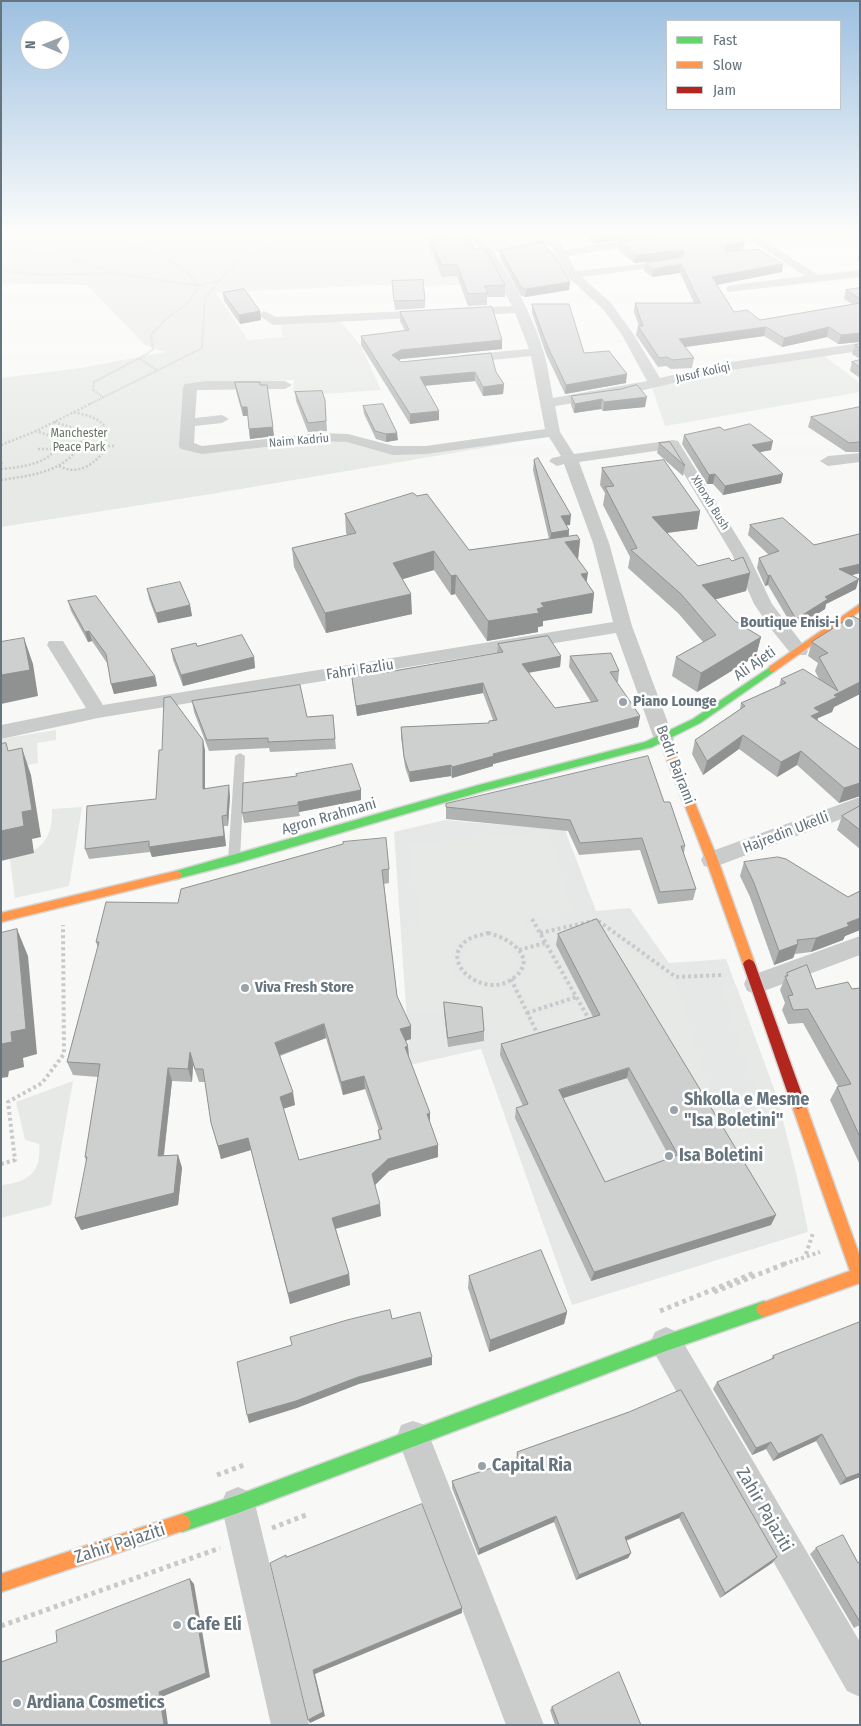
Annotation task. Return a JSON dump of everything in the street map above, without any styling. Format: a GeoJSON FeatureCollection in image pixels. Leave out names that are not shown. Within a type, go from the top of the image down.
{"type":"FeatureCollection","features":[{"type":"Feature","properties":{"kind":"main road","name":"Ali Ajeti"},"geometry":{"type":"LineString","coordinates":[[664,739],[722,705],[860,607]]}},
{"type":"Feature","properties":{"kind":"main road","name":"Agron Rrahmani"},"geometry":{"type":"LineString","coordinates":[[1,918],[234,860],[664,739]]}},
{"type":"Feature","properties":{"kind":"main road","name":"Bedri Bajrami"},"geometry":{"type":"LineString","coordinates":[[664,739],[712,860],[859,1275]]}},
{"type":"Feature","properties":{"kind":"main road","name":"Zahir Pajaziti"},"geometry":{"type":"LineString","coordinates":[[1,1583],[238,1504],[413,1437],[659,1329],[859,1275]]}},
{"type":"Feature","properties":{"kind":"street"},"geometry":{"type":"LineString","coordinates":[[264,315],[273,321],[432,314]]}},
{"type":"Feature","properties":{"kind":"street","name":"Bedri Bajrami"},"geometry":{"type":"LineString","coordinates":[[522,314],[537,352],[553,432],[664,739]]}},
{"type":"Feature","properties":{"kind":"street"},"geometry":{"type":"LineString","coordinates":[[612,314],[628,335],[656,384]]}},
{"type":"Feature","properties":{"kind":"street","name":"Jusuf Koliqi"},"geometry":{"type":"LineString","coordinates":[[547,403],[619,392],[724,367],[860,347]]}},
{"type":"Feature","properties":{"kind":"street"},"geometry":{"type":"LineString","coordinates":[[450,360],[537,352]]}},
{"type":"Feature","properties":{"kind":"street","name":"Naim Kadriu"},"geometry":{"type":"LineString","coordinates":[[284,385],[207,385],[190,387],[186,446],[202,450],[320,437],[348,438],[393,451],[426,450],[553,432]]}},
{"type":"Feature","properties":{"kind":"street"},"geometry":{"type":"LineString","coordinates":[[187,423],[222,419]]}},
{"type":"Feature","properties":{"kind":"street","name":"Xhorxh Bush"},"geometry":{"type":"LineString","coordinates":[[563,460],[673,444],[740,554],[763,604],[777,625],[799,651]]}},
{"type":"Feature","properties":{"kind":"street"},"geometry":{"type":"LineString","coordinates":[[828,462],[860,457]]}},
{"type":"Feature","properties":{"kind":"street","name":"Fahri Fazliu"},"geometry":{"type":"LineString","coordinates":[[1,732],[98,712],[623,626]]}},
{"type":"Feature","properties":{"kind":"street"},"geometry":{"type":"LineString","coordinates":[[56,645],[98,712]]}},
{"type":"Feature","properties":{"kind":"street","name":"Hajredin Ukelli"},"geometry":{"type":"LineString","coordinates":[[712,860],[860,804]]}},
{"type":"Feature","properties":{"kind":"street"},"geometry":{"type":"LineString","coordinates":[[754,979],[860,946]]}},
{"type":"Feature","properties":{"kind":"street","name":"Zahir Pajaziti"},"geometry":{"type":"LineString","coordinates":[[659,1329],[860,1678]]}},
{"type":"Feature","properties":{"kind":"street"},"geometry":{"type":"LineString","coordinates":[[413,1437],[525,1725]]}},
{"type":"Feature","properties":{"kind":"street"},"geometry":{"type":"LineString","coordinates":[[238,1504],[290,1725]]}},
{"type":"Feature","properties":{"kind":"lane"},"geometry":{"type":"LineString","coordinates":[[234,860],[240,756]]}},
{"type":"Feature","properties":{"kind":"path"},"geometry":{"type":"LineString","coordinates":[[104,397],[93,390],[97,379],[140,358],[153,349],[151,335],[160,329],[163,322],[174,314]]}},
{"type":"Feature","properties":{"kind":"path"},"geometry":{"type":"LineString","coordinates":[[1,445],[36,431],[202,348],[204,314]]}},
{"type":"Feature","properties":{"kind":"path"},"geometry":{"type":"LineString","coordinates":[[140,358],[158,370]]}},
{"type":"Feature","properties":{"kind":"path"},"geometry":{"type":"LineString","coordinates":[[58,466],[68,472],[85,468],[97,460],[101,452],[99,441],[103,431],[107,429],[104,424],[94,417],[73,412]]}},
{"type":"Feature","properties":{"kind":"path"},"geometry":{"type":"LineString","coordinates":[[1,480],[69,462],[78,451],[84,434],[80,430],[54,422]]}},
{"type":"Feature","properties":{"kind":"path"},"geometry":{"type":"LineString","coordinates":[[1,469],[40,461],[50,456],[56,449],[58,441],[54,435],[36,431]]}},
{"type":"Feature","properties":{"kind":"path"},"geometry":{"type":"LineString","coordinates":[[58,444],[82,442]]}},
{"type":"Feature","properties":{"kind":"path"},"geometry":{"type":"LineString","coordinates":[[101,446],[114,446]]}},
{"type":"Feature","properties":{"kind":"path"},"geometry":{"type":"LineString","coordinates":[[38,449],[56,449]]}},
{"type":"Feature","properties":{"kind":"path"},"geometry":{"type":"LineString","coordinates":[[78,451],[101,452]]}},
{"type":"Feature","properties":{"kind":"path"},"geometry":{"type":"LineString","coordinates":[[1,1164],[15,1160],[8,1102],[42,1083],[64,1054],[63,902]]}},
{"type":"Feature","properties":{"kind":"path"},"geometry":{"type":"LineString","coordinates":[[532,919],[593,1025]]}},
{"type":"Feature","properties":{"kind":"path"},"geometry":{"type":"LineString","coordinates":[[540,933],[597,920],[676,977],[754,979]]}},
{"type":"Feature","properties":{"kind":"path"},"geometry":{"type":"LineString","coordinates":[[488,933],[508,938],[519,950],[523,961],[521,970],[511,980],[494,986],[472,981],[459,968],[456,959],[458,951],[469,938],[488,933]]}},
{"type":"Feature","properties":{"kind":"path"},"geometry":{"type":"LineString","coordinates":[[519,950],[546,943]]}},
{"type":"Feature","properties":{"kind":"path"},"geometry":{"type":"LineString","coordinates":[[511,980],[540,1041]]}},
{"type":"Feature","properties":{"kind":"path"},"geometry":{"type":"LineString","coordinates":[[527,1013],[576,998]]}},
{"type":"Feature","properties":{"kind":"path"},"geometry":{"type":"LineString","coordinates":[[659,1329],[797,1256],[848,1246]]}},
{"type":"Feature","properties":{"kind":"path"},"geometry":{"type":"LineString","coordinates":[[215,1475],[252,1462]]}},
{"type":"Feature","properties":{"kind":"shaded area"},"geometry":{"type":"Polygon","coordinates":[[[445,820],[565,830],[596,911],[630,908],[669,963],[726,959],[778,1100],[808,1232],[572,1305],[481,1049],[410,1065],[394,832],[445,820]]]}},
{"type":"Feature","properties":{"kind":"green space","name":"Manchester Peace Park"},"geometry":{"type":"Polygon","coordinates":[[[115,314],[230,314],[248,340],[283,337],[280,323],[339,319],[361,346],[381,390],[309,395],[293,392],[294,380],[188,384],[182,447],[199,453],[322,439],[341,440],[389,453],[512,443],[211,494],[1,527],[1,378],[81,368],[165,352],[145,345],[115,314]]]}},
{"type":"Feature","properties":{"kind":"green space"},"geometry":{"type":"Polygon","coordinates":[[[823,355],[860,383],[860,392],[665,426],[652,388],[730,367],[823,355]]]}},
{"type":"Feature","properties":{"kind":"green space"},"geometry":{"type":"Polygon","coordinates":[[[56,730],[56,740],[37,743],[38,763],[13,768],[1,760],[10,751],[1,749],[1,739],[56,730]]]}},
{"type":"Feature","properties":{"kind":"green space"},"geometry":{"type":"Polygon","coordinates":[[[82,807],[69,886],[15,898],[10,859],[29,853],[43,843],[50,829],[52,809],[82,807]]]}},
{"type":"Feature","properties":{"kind":"green space"},"geometry":{"type":"Polygon","coordinates":[[[549,832],[572,911],[522,916],[538,942],[522,946],[503,934],[476,932],[462,939],[454,950],[452,963],[456,975],[467,984],[485,988],[510,984],[537,1042],[508,1050],[501,1033],[486,1033],[482,1013],[407,1011],[401,928],[422,927],[409,845],[549,832]]]}},
{"type":"Feature","properties":{"kind":"green space"},"geometry":{"type":"Polygon","coordinates":[[[596,930],[623,945],[677,985],[715,1110],[760,1105],[722,987],[736,985],[778,1100],[807,1226],[776,1232],[596,930]]]}},
{"type":"Feature","properties":{"kind":"green space"},"geometry":{"type":"Polygon","coordinates":[[[490,938],[506,943],[516,955],[515,969],[502,978],[495,980],[480,979],[467,970],[463,963],[465,952],[471,944],[490,938]]]}},
{"type":"Feature","properties":{"kind":"green space"},"geometry":{"type":"Polygon","coordinates":[[[544,946],[571,996],[530,1007],[517,983],[530,973],[526,951],[544,946]]]}},
{"type":"Feature","properties":{"kind":"green space"},"geometry":{"type":"Polygon","coordinates":[[[576,1003],[588,1026],[544,1039],[533,1015],[576,1003]]]}},
{"type":"Feature","properties":{"kind":"green space"},"geometry":{"type":"Polygon","coordinates":[[[73,1081],[51,1205],[1,1218],[1,1185],[26,1179],[35,1169],[38,1162],[39,1144],[25,1140],[16,1102],[73,1081]]]}},
{"type":"Feature","properties":{"kind":"building"},"geometry":{"type":"Polygon","coordinates":[[[401,314],[494,314],[502,340],[401,350],[392,355],[401,362],[491,353],[496,372],[504,384],[483,387],[475,372],[420,377],[439,411],[410,414],[361,336],[409,330],[401,314]]]}},
{"type":"Feature","properties":{"kind":"building"},"geometry":{"type":"Polygon","coordinates":[[[535,314],[572,314],[584,353],[609,351],[627,374],[566,385],[547,345],[535,314]]]}},
{"type":"Feature","properties":{"kind":"building"},"geometry":{"type":"Polygon","coordinates":[[[639,314],[752,314],[760,320],[798,314],[860,314],[860,333],[841,335],[829,327],[784,338],[766,327],[679,339],[694,358],[672,360],[667,357],[659,358],[638,326],[643,326],[639,314]]]}},
{"type":"Feature","properties":{"kind":"building"},"geometry":{"type":"Polygon","coordinates":[[[860,360],[860,367],[852,362],[860,360]]]}},
{"type":"Feature","properties":{"kind":"building"},"geometry":{"type":"Polygon","coordinates":[[[235,382],[260,382],[260,385],[267,385],[273,427],[249,429],[247,407],[242,407],[235,382]]]}},
{"type":"Feature","properties":{"kind":"building"},"geometry":{"type":"Polygon","coordinates":[[[637,385],[647,397],[604,402],[602,399],[575,404],[571,396],[621,389],[637,385]]]}},
{"type":"Feature","properties":{"kind":"building"},"geometry":{"type":"Polygon","coordinates":[[[322,391],[325,400],[326,421],[308,423],[295,392],[322,391]]]}},
{"type":"Feature","properties":{"kind":"building"},"geometry":{"type":"Polygon","coordinates":[[[383,404],[397,433],[386,434],[375,431],[363,406],[383,404]]]}},
{"type":"Feature","properties":{"kind":"building"},"geometry":{"type":"Polygon","coordinates":[[[860,407],[860,442],[849,443],[811,417],[860,407]]]}},
{"type":"Feature","properties":{"kind":"building"},"geometry":{"type":"Polygon","coordinates":[[[750,424],[773,441],[752,445],[783,474],[725,486],[715,474],[709,475],[684,435],[720,427],[724,430],[750,424]]]}},
{"type":"Feature","properties":{"kind":"building"},"geometry":{"type":"Polygon","coordinates":[[[670,442],[685,466],[659,443],[670,442]]]}},
{"type":"Feature","properties":{"kind":"building"},"geometry":{"type":"Polygon","coordinates":[[[538,458],[571,515],[561,516],[569,530],[551,533],[534,460],[538,458]]]}},
{"type":"Feature","properties":{"kind":"building"},"geometry":{"type":"Polygon","coordinates":[[[664,460],[700,511],[652,517],[698,566],[729,558],[732,561],[743,557],[750,573],[702,585],[735,621],[761,637],[701,673],[676,657],[716,635],[681,594],[631,550],[637,548],[605,487],[614,486],[602,468],[664,460]]]}},
{"type":"Feature","properties":{"kind":"building"},"geometry":{"type":"Polygon","coordinates":[[[413,493],[417,496],[427,494],[469,550],[577,535],[580,540],[565,542],[588,573],[581,574],[594,593],[541,603],[544,607],[537,609],[539,613],[488,621],[456,575],[451,576],[434,551],[393,563],[411,594],[325,613],[292,548],[356,533],[345,514],[413,493]]]}},
{"type":"Feature","properties":{"kind":"building"},"geometry":{"type":"Polygon","coordinates":[[[783,518],[814,545],[860,535],[860,564],[839,569],[859,579],[825,597],[828,599],[796,619],[770,575],[768,576],[759,558],[779,551],[750,525],[783,518]]]}},
{"type":"Feature","properties":{"kind":"building"},"geometry":{"type":"Polygon","coordinates":[[[180,582],[190,605],[156,613],[147,589],[180,582]]]}},
{"type":"Feature","properties":{"kind":"building"},"geometry":{"type":"Polygon","coordinates":[[[96,596],[155,676],[111,684],[106,654],[89,631],[85,632],[68,601],[96,596]]]}},
{"type":"Feature","properties":{"kind":"building"},"geometry":{"type":"Polygon","coordinates":[[[853,616],[860,620],[860,682],[834,695],[837,697],[814,708],[820,712],[811,716],[860,750],[860,783],[844,788],[801,751],[781,762],[743,735],[707,761],[695,740],[745,706],[741,703],[786,683],[781,679],[803,669],[838,691],[819,657],[828,653],[812,642],[853,616]]]}},
{"type":"Feature","properties":{"kind":"building"},"geometry":{"type":"Polygon","coordinates":[[[242,635],[254,657],[181,675],[171,649],[196,643],[197,646],[242,635]]]}},
{"type":"Feature","properties":{"kind":"building"},"geometry":{"type":"Polygon","coordinates":[[[548,636],[561,656],[522,664],[555,708],[598,701],[570,656],[611,653],[619,671],[610,672],[640,716],[493,754],[494,756],[452,767],[451,765],[409,772],[404,757],[401,727],[489,723],[489,721],[497,720],[483,683],[356,706],[351,671],[382,668],[382,673],[503,652],[498,644],[548,636]]]}},
{"type":"Feature","properties":{"kind":"building"},"geometry":{"type":"Polygon","coordinates":[[[24,638],[30,670],[1,675],[1,642],[24,638]]]}},
{"type":"Feature","properties":{"kind":"building"},"geometry":{"type":"Polygon","coordinates":[[[300,685],[307,717],[333,715],[335,739],[268,742],[268,738],[207,740],[192,701],[300,685]]]}},
{"type":"Feature","properties":{"kind":"building"},"geometry":{"type":"Polygon","coordinates":[[[171,697],[203,740],[203,789],[229,785],[227,815],[222,816],[224,836],[149,847],[149,841],[85,849],[87,806],[156,799],[159,750],[162,750],[164,698],[171,697]]]}},
{"type":"Feature","properties":{"kind":"building"},"geometry":{"type":"Polygon","coordinates":[[[6,743],[8,751],[22,748],[32,810],[22,812],[24,826],[1,831],[1,744],[6,743]]]}},
{"type":"Feature","properties":{"kind":"building"},"geometry":{"type":"Polygon","coordinates":[[[648,756],[664,802],[670,802],[685,846],[681,846],[696,889],[660,892],[642,838],[580,843],[570,820],[446,807],[446,804],[648,756]]]}},
{"type":"Feature","properties":{"kind":"building"},"geometry":{"type":"Polygon","coordinates":[[[352,764],[361,790],[298,802],[298,805],[242,813],[243,783],[297,776],[296,774],[352,764]]]}},
{"type":"Feature","properties":{"kind":"building"},"geometry":{"type":"Polygon","coordinates":[[[860,806],[860,830],[842,816],[860,806]]]}},
{"type":"Feature","properties":{"kind":"building"},"geometry":{"type":"Polygon","coordinates":[[[386,838],[389,869],[382,870],[397,996],[411,1026],[400,1029],[408,1046],[405,1047],[430,1113],[427,1114],[438,1145],[388,1159],[372,1174],[380,1204],[332,1218],[349,1274],[288,1293],[248,1138],[218,1146],[211,1123],[203,1069],[195,1069],[190,1052],[188,1069],[168,1068],[158,1156],[178,1155],[174,1193],[75,1218],[87,1157],[85,1157],[100,1064],[67,1062],[99,942],[96,942],[106,902],[178,903],[181,889],[343,844],[343,842],[386,838]],[[324,1024],[275,1043],[293,1092],[280,1097],[299,1160],[381,1139],[378,1130],[382,1129],[364,1076],[341,1082],[324,1024]]]}},
{"type":"Feature","properties":{"kind":"building"},"geometry":{"type":"Polygon","coordinates":[[[778,857],[786,859],[848,897],[860,891],[860,918],[847,923],[849,926],[816,938],[797,940],[798,944],[779,951],[754,883],[744,862],[778,857]]]}},
{"type":"Feature","properties":{"kind":"building","name":"Shkolla e Mesme \"Isa Boletini\""},"geometry":{"type":"Polygon","coordinates":[[[597,919],[776,1215],[594,1272],[516,1108],[528,1104],[501,1044],[600,1015],[558,934],[597,919]],[[629,1068],[559,1090],[605,1182],[678,1155],[629,1068]]]}},
{"type":"Feature","properties":{"kind":"building"},"geometry":{"type":"Polygon","coordinates":[[[17,929],[26,1029],[11,1032],[12,1042],[1,1044],[1,933],[17,929]]]}},
{"type":"Feature","properties":{"kind":"building"},"geometry":{"type":"Polygon","coordinates":[[[807,965],[816,989],[848,982],[852,989],[860,988],[860,1137],[837,1087],[851,1084],[808,1009],[793,1010],[788,996],[793,995],[785,976],[788,976],[787,973],[807,965]]]}},
{"type":"Feature","properties":{"kind":"building"},"geometry":{"type":"Polygon","coordinates":[[[444,1002],[482,1007],[484,1031],[448,1038],[444,1002]]]}},
{"type":"Feature","properties":{"kind":"building"},"geometry":{"type":"Polygon","coordinates":[[[541,1250],[567,1312],[490,1340],[469,1276],[541,1250]]]}},
{"type":"Feature","properties":{"kind":"building"},"geometry":{"type":"Polygon","coordinates":[[[390,1310],[392,1319],[420,1312],[432,1357],[358,1377],[296,1401],[247,1415],[237,1362],[292,1345],[290,1337],[347,1320],[390,1310]]]}},
{"type":"Feature","properties":{"kind":"building"},"geometry":{"type":"Polygon","coordinates":[[[860,1322],[860,1473],[846,1478],[822,1434],[778,1454],[771,1442],[756,1448],[717,1382],[774,1358],[773,1356],[860,1322]]]}},
{"type":"Feature","properties":{"kind":"building"},"geometry":{"type":"Polygon","coordinates":[[[681,1390],[777,1557],[725,1593],[683,1512],[625,1537],[631,1553],[579,1575],[556,1516],[479,1549],[452,1481],[519,1459],[517,1452],[629,1412],[681,1390]]]}},
{"type":"Feature","properties":{"kind":"building"},"geometry":{"type":"Polygon","coordinates":[[[422,1504],[462,1608],[313,1670],[323,1712],[308,1720],[270,1563],[286,1555],[286,1557],[422,1504]]]}},
{"type":"Feature","properties":{"kind":"building"},"geometry":{"type":"Polygon","coordinates":[[[843,1535],[858,1563],[860,1562],[860,1622],[816,1548],[843,1535]]]}},
{"type":"Feature","properties":{"kind":"building"},"geometry":{"type":"Polygon","coordinates":[[[190,1579],[206,1673],[159,1692],[164,1725],[1,1725],[1,1662],[57,1642],[56,1631],[190,1579]]]}},
{"type":"Feature","properties":{"kind":"building"},"geometry":{"type":"Polygon","coordinates":[[[619,1672],[641,1725],[559,1725],[552,1707],[619,1672]]]}},
{"type":"Feature","properties":{"kind":"traffic: fast"},"geometry":{"type":"LineString","coordinates":[[176,875],[479,789],[648,745],[697,721],[772,669]]}},
{"type":"Feature","properties":{"kind":"traffic: fast"},"geometry":{"type":"LineString","coordinates":[[182,1523],[238,1504],[666,1343],[764,1309]]}},
{"type":"Feature","properties":{"kind":"traffic: slow"},"geometry":{"type":"LineString","coordinates":[[772,669],[860,607]]}},
{"type":"Feature","properties":{"kind":"traffic: slow"},"geometry":{"type":"LineString","coordinates":[[664,739],[712,860],[749,964]]}},
{"type":"Feature","properties":{"kind":"traffic: slow"},"geometry":{"type":"LineString","coordinates":[[1,918],[176,875]]}},
{"type":"Feature","properties":{"kind":"traffic: slow"},"geometry":{"type":"LineString","coordinates":[[798,1103],[859,1276]]}},
{"type":"Feature","properties":{"kind":"traffic: slow"},"geometry":{"type":"LineString","coordinates":[[764,1309],[860,1275]]}},
{"type":"Feature","properties":{"kind":"traffic: slow"},"geometry":{"type":"LineString","coordinates":[[1,1583],[182,1523]]}},
{"type":"Feature","properties":{"kind":"traffic: jam"},"geometry":{"type":"LineString","coordinates":[[749,964],[798,1103]]}},
{"type":"Feature","properties":{"kind":"place","name":"Boutique Enisi-i"},"geometry":{"type":"Point","coordinates":[849,623]}},
{"type":"Feature","properties":{"kind":"place","name":"Piano Lounge"},"geometry":{"type":"Point","coordinates":[623,702]}},
{"type":"Feature","properties":{"kind":"place","name":"Viva Fresh Store"},"geometry":{"type":"Point","coordinates":[245,988]}},
{"type":"Feature","properties":{"kind":"place","name":"Shkolla e Mesme \"Isa Boletini\""},"geometry":{"type":"Point","coordinates":[674,1110]}},
{"type":"Feature","properties":{"kind":"place","name":"Isa Boletini"},"geometry":{"type":"Point","coordinates":[669,1156]}},
{"type":"Feature","properties":{"kind":"place","name":"Capital Ria"},"geometry":{"type":"Point","coordinates":[482,1466]}},
{"type":"Feature","properties":{"kind":"place","name":"Cafe Eli"},"geometry":{"type":"Point","coordinates":[177,1625]}},
{"type":"Feature","properties":{"kind":"place","name":"Ardiana Cosmetics"},"geometry":{"type":"Point","coordinates":[17,1703]}}]}
